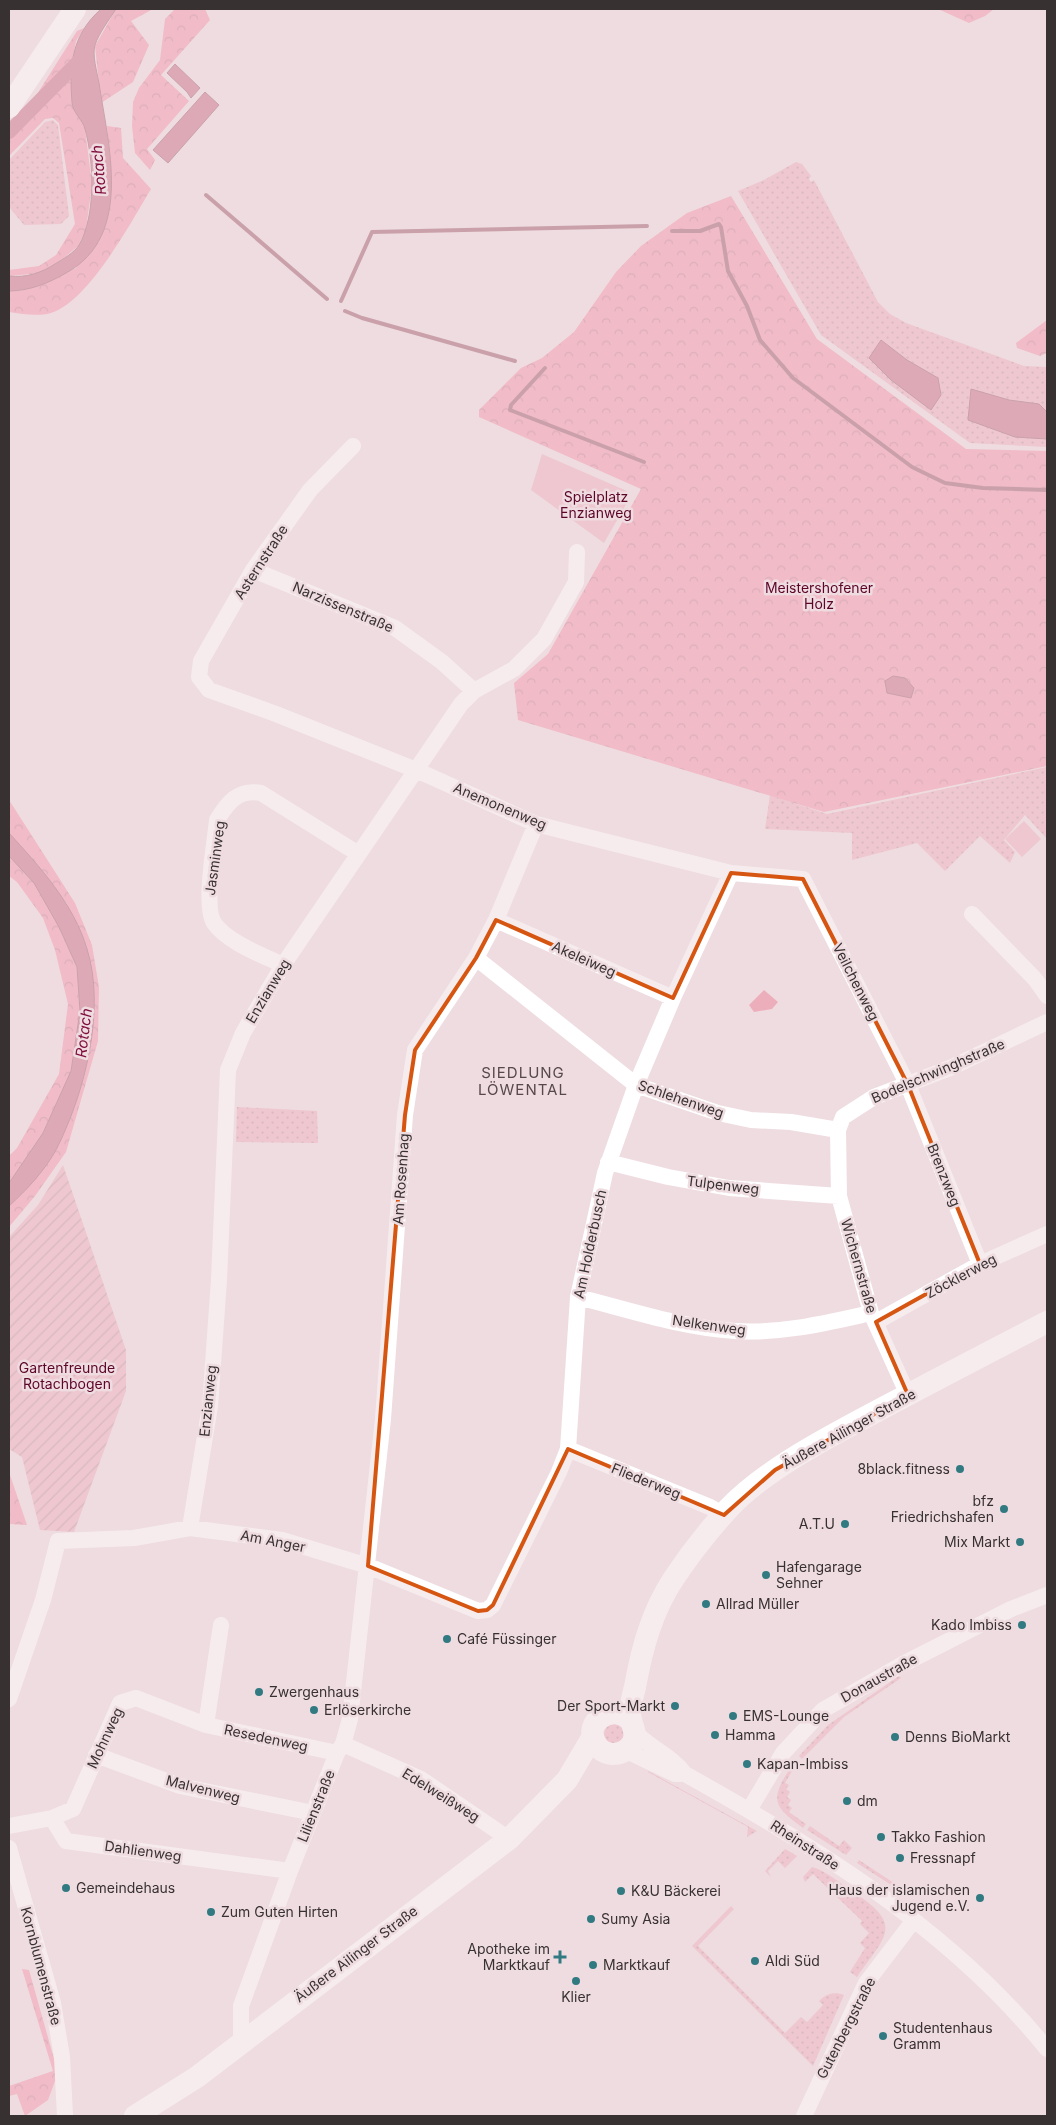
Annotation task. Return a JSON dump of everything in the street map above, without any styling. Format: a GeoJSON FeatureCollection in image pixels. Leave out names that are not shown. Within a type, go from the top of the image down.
{"type":"FeatureCollection","features":[{"type":"Feature","properties":{"kind":"main road"},"geometry":{"type":"LineString","coordinates":[[9,107],[75,9]]}},
{"type":"Feature","properties":{"kind":"main road","name":"Äußere Ailinger Straße"},"geometry":{"type":"LineString","coordinates":[[641,1653],[661,1599],[680,1569],[728,1509],[775,1470],[841,1430],[1047,1322]]}},
{"type":"Feature","properties":{"kind":"main road"},"geometry":{"type":"LineString","coordinates":[[641,1653],[630,1714],[633,1726],[632,1744],[618,1753],[600,1749],[593,1736],[595,1724],[598,1719],[608,1713],[641,1653]]}},
{"type":"Feature","properties":{"kind":"main road"},"geometry":{"type":"LineString","coordinates":[[608,1713],[621,1713],[633,1726]]}},
{"type":"Feature","properties":{"kind":"main road","name":"Äußere Ailinger Straße"},"geometry":{"type":"LineString","coordinates":[[135,2116],[197,2077],[508,1839],[567,1780],[593,1736]]}},
{"type":"Feature","properties":{"kind":"main road","name":"Äußere Ailinger Straße"},"geometry":{"type":"LineString","coordinates":[[567,1780],[618,1753]]}},
{"type":"Feature","properties":{"kind":"street","name":"Asternstraße"},"geometry":{"type":"LineString","coordinates":[[209,690],[199,677],[201,661],[253,570],[310,490],[353,446]]}},
{"type":"Feature","properties":{"kind":"street","name":"Enzianweg"},"geometry":{"type":"LineString","coordinates":[[190,1528],[210,1406],[219,1280],[228,1070],[243,1033],[283,965],[357,853],[461,704],[474,691],[514,669],[544,639],[576,582],[577,552]]}},
{"type":"Feature","properties":{"kind":"street","name":"Narzissenstraße"},"geometry":{"type":"LineString","coordinates":[[253,570],[395,628],[442,662],[474,691]]}},
{"type":"Feature","properties":{"kind":"street","name":"Anemonenweg"},"geometry":{"type":"LineString","coordinates":[[209,690],[276,714],[416,770],[536,824],[731,873],[803,879]]}},
{"type":"Feature","properties":{"kind":"street","name":"Jasminweg"},"geometry":{"type":"LineString","coordinates":[[283,965],[237,942],[214,922],[209,902],[217,820],[223,810],[240,794],[249,791],[261,793],[357,853]]}},
{"type":"Feature","properties":{"kind":"street","name":"Am Rosenhag"},"geometry":{"type":"LineString","coordinates":[[368,1566],[384,1410],[405,1115],[415,1050],[476,958],[496,920],[536,824]]}},
{"type":"Feature","properties":{"kind":"street","name":"Am Holderbusch"},"geometry":{"type":"LineString","coordinates":[[478,1611],[487,1610],[493,1605],[559,1472],[568,1449],[578,1298],[608,1162],[636,1085],[672,998],[731,873]]}},
{"type":"Feature","properties":{"kind":"street","name":"Veilchenweg"},"geometry":{"type":"LineString","coordinates":[[803,879],[908,1086]]}},
{"type":"Feature","properties":{"kind":"street"},"geometry":{"type":"LineString","coordinates":[[972,914],[1035,979],[1047,996]]}},
{"type":"Feature","properties":{"kind":"street","name":"Akeleiweg"},"geometry":{"type":"LineString","coordinates":[[496,920],[672,998]]}},
{"type":"Feature","properties":{"kind":"street","name":"Schlehenweg"},"geometry":{"type":"LineString","coordinates":[[476,958],[636,1085],[718,1113],[751,1120],[791,1122],[838,1130]]}},
{"type":"Feature","properties":{"kind":"street","name":"Bodelschwinghstraße"},"geometry":{"type":"LineString","coordinates":[[838,1130],[844,1118],[874,1097],[893,1088],[908,1086],[1047,1022]]}},
{"type":"Feature","properties":{"kind":"street","name":"Brenzweg"},"geometry":{"type":"LineString","coordinates":[[908,1086],[980,1264]]}},
{"type":"Feature","properties":{"kind":"street","name":"Wichernstraße"},"geometry":{"type":"LineString","coordinates":[[838,1130],[840,1196],[874,1318],[908,1395]]}},
{"type":"Feature","properties":{"kind":"street","name":"Tulpenweg"},"geometry":{"type":"LineString","coordinates":[[608,1162],[668,1177],[728,1188],[840,1196]]}},
{"type":"Feature","properties":{"kind":"street","name":"Zöcklerweg"},"geometry":{"type":"LineString","coordinates":[[874,1318],[980,1264],[1047,1234]]}},
{"type":"Feature","properties":{"kind":"street","name":"Nelkenweg"},"geometry":{"type":"LineString","coordinates":[[578,1298],[693,1325],[736,1331],[797,1329],[874,1318]]}},
{"type":"Feature","properties":{"kind":"street","name":"Fliederweg"},"geometry":{"type":"LineString","coordinates":[[568,1449],[710,1507],[724,1516]]}},
{"type":"Feature","properties":{"kind":"street","name":"Am Anger"},"geometry":{"type":"LineString","coordinates":[[9,1699],[43,1600],[58,1541],[134,1538],[190,1528],[282,1540],[368,1566],[478,1611]]}},
{"type":"Feature","properties":{"kind":"street","name":"Lilienstraße"},"geometry":{"type":"LineString","coordinates":[[241,2042],[241,2006],[290,1871],[350,1719],[368,1566]]}},
{"type":"Feature","properties":{"kind":"street","name":"Donaustraße"},"geometry":{"type":"LineString","coordinates":[[749,1810],[783,1754],[823,1710],[910,1660],[1010,1609],[1047,1595]]}},
{"type":"Feature","properties":{"kind":"street","name":"Resedenweg"},"geometry":{"type":"LineString","coordinates":[[221,1625],[206,1725],[340,1748]]}},
{"type":"Feature","properties":{"kind":"street","name":"Mohnweg"},"geometry":{"type":"LineString","coordinates":[[52,1818],[72,1809],[120,1703],[136,1698],[206,1725]]}},
{"type":"Feature","properties":{"kind":"street","name":"Rheinstraße"},"geometry":{"type":"LineString","coordinates":[[633,1726],[642,1740],[679,1766],[685,1774],[749,1810],[868,1885],[914,1920],[987,1983],[1024,2020],[1047,2050]]}},
{"type":"Feature","properties":{"kind":"street","name":"Edelweißweg"},"geometry":{"type":"LineString","coordinates":[[340,1748],[420,1779],[508,1839]]}},
{"type":"Feature","properties":{"kind":"street","name":"Rheinstraße"},"geometry":{"type":"LineString","coordinates":[[618,1753],[676,1774],[685,1774]]}},
{"type":"Feature","properties":{"kind":"street","name":"Malvenweg"},"geometry":{"type":"LineString","coordinates":[[96,1755],[180,1786],[313,1813]]}},
{"type":"Feature","properties":{"kind":"street"},"geometry":{"type":"LineString","coordinates":[[9,1826],[52,1818]]}},
{"type":"Feature","properties":{"kind":"street","name":"Dahlienweg"},"geometry":{"type":"LineString","coordinates":[[52,1818],[66,1841],[290,1871]]}},
{"type":"Feature","properties":{"kind":"street","name":"Kornblumenstraße"},"geometry":{"type":"LineString","coordinates":[[9,1848],[53,2003],[62,2057],[65,2116]]}},
{"type":"Feature","properties":{"kind":"street","name":"Gutenbergstraße"},"geometry":{"type":"LineString","coordinates":[[804,2116],[866,1982],[914,1920]]}},
{"type":"Feature","properties":{"kind":"highlighted area"},"geometry":{"type":"Polygon","coordinates":[[[731,873],[803,879],[908,1085],[980,1264],[876,1322],[908,1395],[775,1470],[724,1515],[568,1449],[493,1605],[487,1610],[478,1611],[368,1566],[405,1115],[415,1050],[476,958],[496,920],[673,998],[731,873]]]}},
{"type":"Feature","properties":{"kind":"green space"},"geometry":{"type":"Polygon","coordinates":[[[116,9],[153,9],[131,21],[149,45],[133,82],[101,103],[95,46],[116,9]]]}},
{"type":"Feature","properties":{"kind":"green space"},"geometry":{"type":"Polygon","coordinates":[[[175,9],[205,9],[210,20],[161,75],[189,101],[147,149],[155,160],[150,170],[135,153],[132,126],[133,102],[139,88],[160,60],[165,19],[175,9]]]}},
{"type":"Feature","properties":{"kind":"green space"},"geometry":{"type":"Polygon","coordinates":[[[938,9],[994,9],[985,16],[969,23],[938,9]]]}},
{"type":"Feature","properties":{"kind":"green space"},"geometry":{"type":"Polygon","coordinates":[[[84,28],[76,41],[72,63],[72,105],[85,128],[92,185],[86,229],[78,246],[41,273],[9,276],[9,270],[39,266],[56,255],[75,224],[59,123],[53,118],[45,119],[9,156],[9,135],[32,111],[39,91],[77,31],[84,28]]]}},
{"type":"Feature","properties":{"kind":"green space"},"geometry":{"type":"Polygon","coordinates":[[[53,120],[58,125],[69,216],[61,224],[24,225],[9,207],[9,160],[45,122],[53,120]]]}},
{"type":"Feature","properties":{"kind":"green space"},"geometry":{"type":"Polygon","coordinates":[[[107,126],[121,128],[123,158],[151,189],[120,241],[92,280],[77,296],[62,308],[47,314],[33,315],[9,312],[9,291],[19,291],[76,268],[111,172],[107,126]]]}},
{"type":"Feature","properties":{"kind":"green space"},"geometry":{"type":"Polygon","coordinates":[[[796,162],[802,164],[811,176],[809,179],[811,182],[814,180],[878,302],[890,314],[906,323],[1024,366],[1047,367],[1047,447],[970,443],[821,335],[738,191],[764,180],[796,162]]]}},
{"type":"Feature","properties":{"kind":"green space","name":"Meistershofener Holz"},"geometry":{"type":"Polygon","coordinates":[[[731,196],[817,339],[966,449],[1047,451],[1047,766],[824,812],[518,720],[514,683],[548,654],[641,489],[479,417],[479,410],[521,368],[542,358],[574,332],[616,272],[641,246],[687,213],[731,196]]]}},
{"type":"Feature","properties":{"kind":"green space"},"geometry":{"type":"Polygon","coordinates":[[[1047,320],[1047,353],[1040,356],[1017,348],[1016,343],[1047,320]]]}},
{"type":"Feature","properties":{"kind":"green space","name":"Spielplatz Enzianweg"},"geometry":{"type":"Polygon","coordinates":[[[542,454],[627,491],[628,501],[604,543],[531,490],[542,454]]]}},
{"type":"Feature","properties":{"kind":"green space"},"geometry":{"type":"Polygon","coordinates":[[[1047,767],[1047,839],[1025,815],[1004,840],[1015,852],[1010,863],[980,836],[945,871],[917,843],[852,860],[852,833],[765,829],[770,795],[827,814],[1047,767]]]}},
{"type":"Feature","properties":{"kind":"green space"},"geometry":{"type":"Polygon","coordinates":[[[9,800],[75,903],[92,945],[99,987],[98,1041],[66,1152],[35,1196],[9,1227],[9,1206],[25,1191],[94,1021],[67,904],[9,833],[9,800]]]}},
{"type":"Feature","properties":{"kind":"green space"},"geometry":{"type":"Polygon","coordinates":[[[1024,821],[1041,839],[1022,857],[1005,839],[1024,821]]]}},
{"type":"Feature","properties":{"kind":"green space"},"geometry":{"type":"Polygon","coordinates":[[[9,856],[34,883],[59,927],[77,967],[80,1011],[71,1071],[43,1133],[9,1183],[9,1156],[17,1148],[59,1074],[68,1004],[55,950],[43,918],[17,882],[9,876],[9,856]]]}},
{"type":"Feature","properties":{"kind":"green space"},"geometry":{"type":"Polygon","coordinates":[[[764,990],[778,1002],[772,1009],[754,1012],[749,1005],[764,990]]]}},
{"type":"Feature","properties":{"kind":"green space"},"geometry":{"type":"Polygon","coordinates":[[[237,1107],[317,1111],[318,1143],[236,1142],[237,1107]]]}},
{"type":"Feature","properties":{"kind":"green space","name":"Gartenfreunde Rotachbogen"},"geometry":{"type":"Polygon","coordinates":[[[63,1165],[126,1350],[126,1391],[74,1532],[40,1530],[22,1457],[9,1449],[9,1237],[38,1205],[63,1165]]]}},
{"type":"Feature","properties":{"kind":"green space"},"geometry":{"type":"Polygon","coordinates":[[[9,1472],[27,1525],[9,1524],[9,1472]]]}},
{"type":"Feature","properties":{"kind":"green space"},"geometry":{"type":"Polygon","coordinates":[[[899,1676],[901,1678],[844,1717],[802,1759],[799,1756],[828,1725],[899,1676]]]}},
{"type":"Feature","properties":{"kind":"green space"},"geometry":{"type":"Polygon","coordinates":[[[614,1724],[621,1727],[624,1734],[621,1741],[614,1744],[607,1741],[604,1734],[607,1727],[614,1724]]]}},
{"type":"Feature","properties":{"kind":"green space"},"geometry":{"type":"Polygon","coordinates":[[[789,1770],[792,1771],[785,1783],[789,1785],[786,1789],[790,1792],[787,1797],[791,1800],[788,1805],[792,1808],[789,1812],[806,1824],[803,1828],[786,1815],[778,1803],[779,1789],[789,1770]]]}},
{"type":"Feature","properties":{"kind":"green space"},"geometry":{"type":"Polygon","coordinates":[[[648,1772],[757,1831],[747,1837],[748,1827],[648,1772]]]}},
{"type":"Feature","properties":{"kind":"green space"},"geometry":{"type":"Polygon","coordinates":[[[810,1826],[839,1846],[844,1840],[852,1848],[846,1855],[807,1830],[810,1826]]]}},
{"type":"Feature","properties":{"kind":"green space"},"geometry":{"type":"Polygon","coordinates":[[[785,1849],[797,1856],[785,1868],[778,1861],[768,1871],[771,1877],[765,1871],[785,1849]]]}},
{"type":"Feature","properties":{"kind":"green space"},"geometry":{"type":"Polygon","coordinates":[[[859,1860],[912,1895],[910,1897],[857,1863],[859,1860]]]}},
{"type":"Feature","properties":{"kind":"green space"},"geometry":{"type":"Polygon","coordinates":[[[812,1867],[828,1874],[868,1903],[879,1913],[884,1922],[885,1931],[882,1940],[857,1977],[850,1972],[865,1948],[860,1943],[869,1933],[860,1924],[862,1921],[813,1874],[805,1882],[803,1877],[812,1867]]]}},
{"type":"Feature","properties":{"kind":"green space"},"geometry":{"type":"Polygon","coordinates":[[[731,1906],[734,1909],[698,1946],[785,2033],[801,2017],[807,2022],[823,2005],[819,2001],[824,1997],[834,1993],[844,1995],[813,2066],[692,1946],[731,1906]]]}},
{"type":"Feature","properties":{"kind":"green space"},"geometry":{"type":"Polygon","coordinates":[[[22,1969],[29,1970],[58,2073],[48,2100],[25,2116],[17,2094],[9,2096],[9,2086],[53,2071],[22,1969]]]}},
{"type":"Feature","properties":{"kind":"water","name":"Rotach"},"geometry":{"type":"Polygon","coordinates":[[[101,9],[116,9],[99,36],[94,49],[110,160],[111,187],[109,213],[101,236],[87,257],[53,280],[24,290],[9,291],[9,276],[27,275],[50,267],[74,251],[85,233],[91,204],[92,172],[84,126],[72,106],[71,75],[74,51],[78,40],[91,19],[101,9]]]}},
{"type":"Feature","properties":{"kind":"water"},"geometry":{"type":"Polygon","coordinates":[[[175,64],[200,88],[191,98],[167,73],[175,64]]]}},
{"type":"Feature","properties":{"kind":"water"},"geometry":{"type":"Polygon","coordinates":[[[205,92],[219,105],[168,163],[153,150],[205,92]]]}},
{"type":"Feature","properties":{"kind":"water"},"geometry":{"type":"Polygon","coordinates":[[[881,340],[907,360],[938,378],[941,395],[931,410],[891,380],[869,358],[881,340]]]}},
{"type":"Feature","properties":{"kind":"water"},"geometry":{"type":"Polygon","coordinates":[[[971,389],[1009,400],[1039,404],[1047,412],[1047,439],[1015,437],[968,420],[971,389]]]}},
{"type":"Feature","properties":{"kind":"water"},"geometry":{"type":"Polygon","coordinates":[[[893,676],[905,678],[914,688],[911,698],[887,693],[885,681],[893,676]]]}},
{"type":"Feature","properties":{"kind":"water","name":"Rotach"},"geometry":{"type":"Polygon","coordinates":[[[9,833],[54,886],[74,917],[87,949],[92,972],[94,998],[90,1050],[84,1076],[67,1126],[57,1148],[42,1171],[9,1206],[9,1183],[43,1133],[71,1071],[80,1011],[77,967],[59,927],[34,883],[9,856],[9,833]]]}},
{"type":"Feature","properties":{"kind":"waterway"},"geometry":{"type":"LineString","coordinates":[[9,132],[79,61]]}},
{"type":"Feature","properties":{"kind":"waterway"},"geometry":{"type":"LineString","coordinates":[[206,195],[327,299]]}},
{"type":"Feature","properties":{"kind":"waterway"},"geometry":{"type":"LineString","coordinates":[[672,231],[700,231],[719,224],[728,271],[747,306],[760,340],[793,378],[912,467],[945,483],[983,488],[1047,490]]}},
{"type":"Feature","properties":{"kind":"waterway"},"geometry":{"type":"LineString","coordinates":[[341,301],[372,232],[647,226]]}},
{"type":"Feature","properties":{"kind":"waterway"},"geometry":{"type":"LineString","coordinates":[[345,311],[362,318],[515,361]]}},
{"type":"Feature","properties":{"kind":"waterway"},"geometry":{"type":"LineString","coordinates":[[545,368],[511,405],[510,410],[644,462]]}},
{"type":"Feature","properties":{"kind":"place","name":"8black.fitness"},"geometry":{"type":"Point","coordinates":[960,1469]}},
{"type":"Feature","properties":{"kind":"place","name":"bfz Friedrichshafen"},"geometry":{"type":"Point","coordinates":[1004,1509]}},
{"type":"Feature","properties":{"kind":"place","name":"A.T.U"},"geometry":{"type":"Point","coordinates":[845,1524]}},
{"type":"Feature","properties":{"kind":"place","name":"Mix Markt"},"geometry":{"type":"Point","coordinates":[1020,1542]}},
{"type":"Feature","properties":{"kind":"place","name":"Hafengarage Sehner"},"geometry":{"type":"Point","coordinates":[766,1575]}},
{"type":"Feature","properties":{"kind":"place","name":"Allrad Müller"},"geometry":{"type":"Point","coordinates":[706,1604]}},
{"type":"Feature","properties":{"kind":"place","name":"Kado Imbiss"},"geometry":{"type":"Point","coordinates":[1022,1625]}},
{"type":"Feature","properties":{"kind":"place","name":"Café Füssinger"},"geometry":{"type":"Point","coordinates":[447,1639]}},
{"type":"Feature","properties":{"kind":"place","name":"Zwergenhaus"},"geometry":{"type":"Point","coordinates":[259,1692]}},
{"type":"Feature","properties":{"kind":"place","name":"Der Sport-Markt"},"geometry":{"type":"Point","coordinates":[675,1706]}},
{"type":"Feature","properties":{"kind":"place","name":"Erlöserkirche"},"geometry":{"type":"Point","coordinates":[314,1710]}},
{"type":"Feature","properties":{"kind":"place","name":"EMS-Lounge"},"geometry":{"type":"Point","coordinates":[733,1716]}},
{"type":"Feature","properties":{"kind":"place","name":"Hamma"},"geometry":{"type":"Point","coordinates":[715,1735]}},
{"type":"Feature","properties":{"kind":"place","name":"Denns BioMarkt"},"geometry":{"type":"Point","coordinates":[895,1737]}},
{"type":"Feature","properties":{"kind":"place","name":"Kapan-Imbiss"},"geometry":{"type":"Point","coordinates":[747,1764]}},
{"type":"Feature","properties":{"kind":"place","name":"dm"},"geometry":{"type":"Point","coordinates":[847,1801]}},
{"type":"Feature","properties":{"kind":"place","name":"Takko Fashion"},"geometry":{"type":"Point","coordinates":[881,1837]}},
{"type":"Feature","properties":{"kind":"place","name":"Fressnapf"},"geometry":{"type":"Point","coordinates":[900,1858]}},
{"type":"Feature","properties":{"kind":"place","name":"Gemeindehaus"},"geometry":{"type":"Point","coordinates":[66,1888]}},
{"type":"Feature","properties":{"kind":"place","name":"K&U Bäckerei"},"geometry":{"type":"Point","coordinates":[621,1891]}},
{"type":"Feature","properties":{"kind":"place","name":"Haus der islamischen Jugend e.V."},"geometry":{"type":"Point","coordinates":[980,1898]}},
{"type":"Feature","properties":{"kind":"place","name":"Zum Guten Hirten"},"geometry":{"type":"Point","coordinates":[211,1912]}},
{"type":"Feature","properties":{"kind":"place","name":"Sumy Asia"},"geometry":{"type":"Point","coordinates":[591,1919]}},
{"type":"Feature","properties":{"kind":"place","name":"Apotheke im Marktkauf"},"geometry":{"type":"Point","coordinates":[560,1957]}},
{"type":"Feature","properties":{"kind":"place","name":"Aldi Süd"},"geometry":{"type":"Point","coordinates":[755,1961]}},
{"type":"Feature","properties":{"kind":"place","name":"Marktkauf"},"geometry":{"type":"Point","coordinates":[593,1965]}},
{"type":"Feature","properties":{"kind":"place","name":"Klier"},"geometry":{"type":"Point","coordinates":[576,1981]}},
{"type":"Feature","properties":{"kind":"place","name":"Studentenhaus Gramm"},"geometry":{"type":"Point","coordinates":[883,2036]}},
{"type":"Feature","properties":{"kind":"district","name":"SIEDLUNG LÖWENTAL"},"geometry":{"type":"Point","coordinates":[523,1082]}}]}
